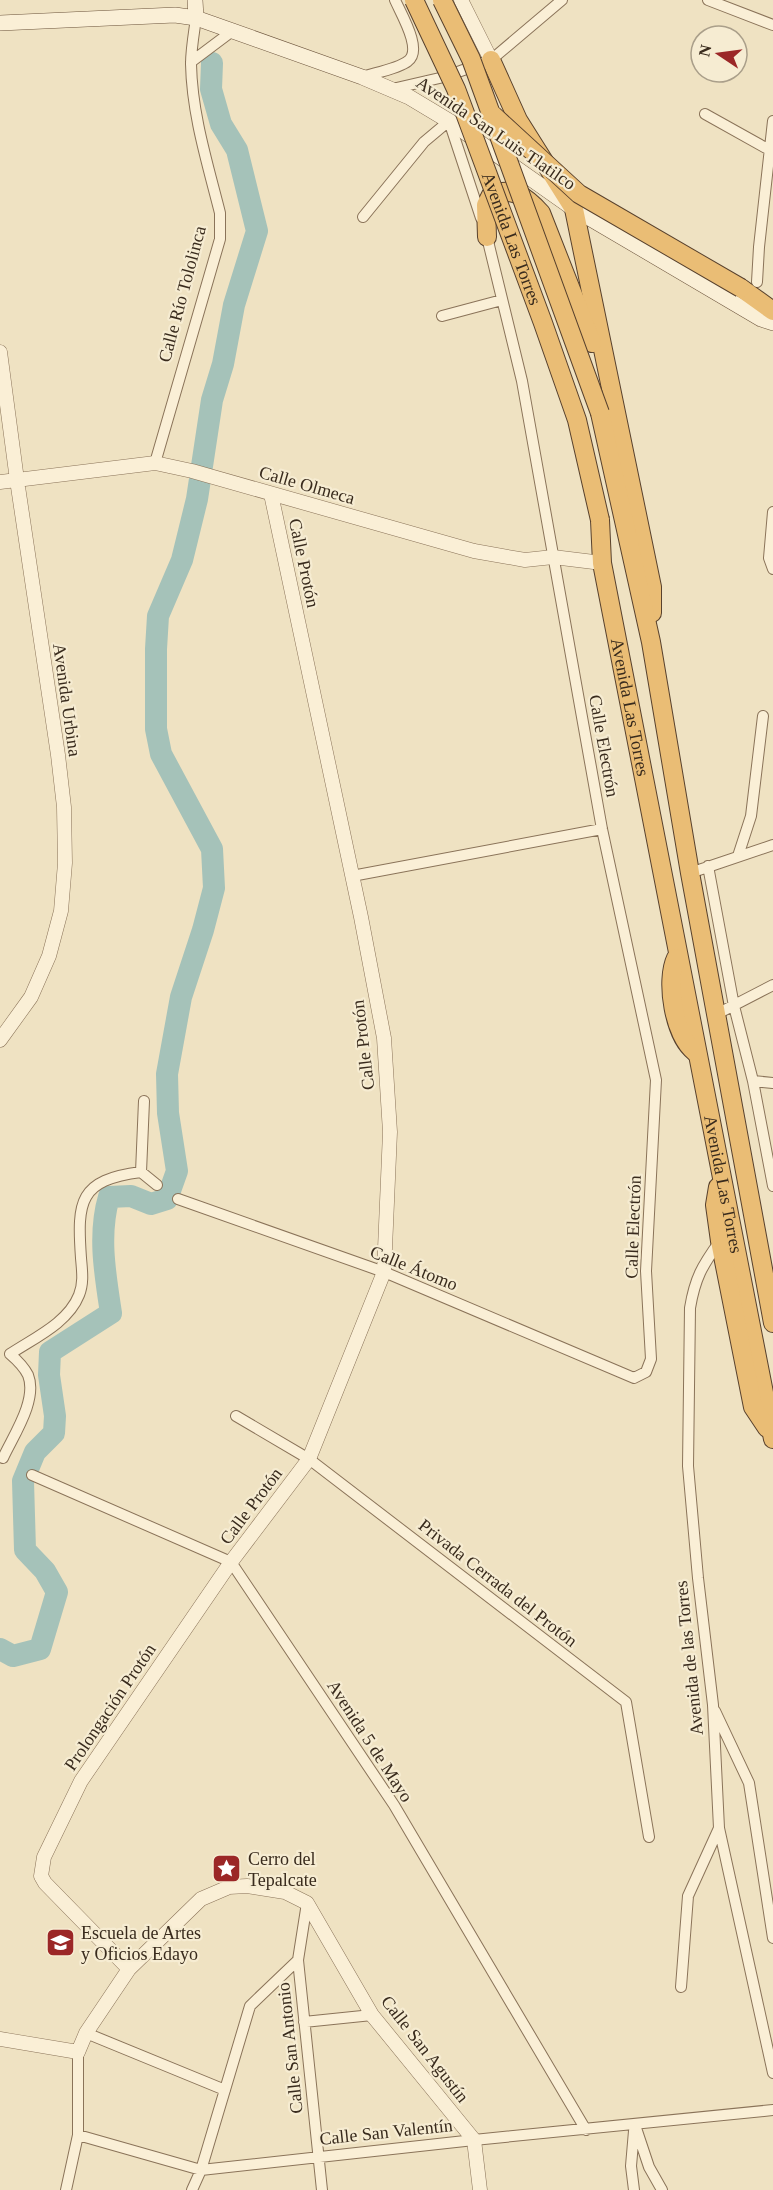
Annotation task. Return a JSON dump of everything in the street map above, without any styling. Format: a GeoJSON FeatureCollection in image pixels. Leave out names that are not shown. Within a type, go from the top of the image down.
{"type":"FeatureCollection","features":[{"type":"Feature","properties":{"kind":"highway","name":"Avenida Las Torres"},"geometry":{"type":"LineString","coordinates":[[414,0],[456,89],[577,420],[600,520],[602,563],[773,1437]]}},
{"type":"Feature","properties":{"kind":"highway","name":"Avenida Las Torres"},"geometry":{"type":"LineString","coordinates":[[442,0],[471,59],[600,413],[651,642],[690,873],[773,1323]]}},
{"type":"Feature","properties":{"kind":"highway"},"geometry":{"type":"LineString","coordinates":[[491,60],[518,120],[574,209],[652,587],[651,642]]}},
{"type":"Feature","properties":{"kind":"highway"},"geometry":{"type":"LineString","coordinates":[[490,112],[579,194],[749,285],[773,311]]}},
{"type":"Feature","properties":{"kind":"highway"},"geometry":{"type":"LineString","coordinates":[[487,237],[486,205],[491,195],[500,191],[516,192],[542,213],[613,398]]}},
{"type":"Feature","properties":{"kind":"highway"},"geometry":{"type":"LineString","coordinates":[[556,247],[564,216],[574,209]]}},
{"type":"Feature","properties":{"kind":"highway"},"geometry":{"type":"LineString","coordinates":[[721,1168],[716,1205],[720,1241],[753,1407],[773,1437]]}},
{"type":"Feature","properties":{"kind":"main road","name":"Calle Río Tololinca"},"geometry":{"type":"LineString","coordinates":[[195,0],[196,18]]}},
{"type":"Feature","properties":{"kind":"main road","name":"Avenida San Luis Tlatilco"},"geometry":{"type":"LineString","coordinates":[[0,23],[150,15],[196,18],[362,77],[392,89],[449,121],[574,209],[761,319],[773,323]]}},
{"type":"Feature","properties":{"kind":"street"},"geometry":{"type":"LineString","coordinates":[[362,77],[407,62],[413,56],[414,44],[395,0]]}},
{"type":"Feature","properties":{"kind":"street"},"geometry":{"type":"LineString","coordinates":[[461,0],[491,60]]}},
{"type":"Feature","properties":{"kind":"street"},"geometry":{"type":"LineString","coordinates":[[392,89],[444,77],[491,60],[562,0]]}},
{"type":"Feature","properties":{"kind":"street"},"geometry":{"type":"LineString","coordinates":[[708,0],[773,25]]}},
{"type":"Feature","properties":{"kind":"street","name":"Calle Río Tololinca"},"geometry":{"type":"LineString","coordinates":[[154,463],[220,239],[220,213],[195,111],[191,62],[196,18]]}},
{"type":"Feature","properties":{"kind":"street"},"geometry":{"type":"LineString","coordinates":[[191,62],[231,32]]}},
{"type":"Feature","properties":{"kind":"street"},"geometry":{"type":"LineString","coordinates":[[705,114],[771,152]]}},
{"type":"Feature","properties":{"kind":"street"},"geometry":{"type":"LineString","coordinates":[[363,217],[424,141],[449,121]]}},
{"type":"Feature","properties":{"kind":"street","name":"Calle Electrón"},"geometry":{"type":"LineString","coordinates":[[449,121],[487,237],[522,381],[602,829],[657,1080],[646,1271],[651,1359],[646,1372],[634,1378]]}},
{"type":"Feature","properties":{"kind":"street"},"geometry":{"type":"LineString","coordinates":[[749,285],[759,247],[773,122]]}},
{"type":"Feature","properties":{"kind":"street"},"geometry":{"type":"LineString","coordinates":[[442,316],[502,300]]}},
{"type":"Feature","properties":{"kind":"street","name":"Avenida Urbina"},"geometry":{"type":"LineString","coordinates":[[0,352],[16,480],[59,765],[64,807],[65,863],[61,911],[49,956],[32,997],[0,1040]]}},
{"type":"Feature","properties":{"kind":"street","name":"Calle Olmeca"},"geometry":{"type":"LineString","coordinates":[[0,482],[154,463],[215,477],[474,551],[525,560],[553,557],[602,563]]}},
{"type":"Feature","properties":{"kind":"street","name":"Calle Protón"},"geometry":{"type":"LineString","coordinates":[[231,1562],[309,1458],[384,1272],[390,1132],[384,1038],[271,494]]}},
{"type":"Feature","properties":{"kind":"street"},"geometry":{"type":"LineString","coordinates":[[772,562],[773,512]]}},
{"type":"Feature","properties":{"kind":"street"},"geometry":{"type":"LineString","coordinates":[[738,856],[751,816],[763,716]]}},
{"type":"Feature","properties":{"kind":"street"},"geometry":{"type":"LineString","coordinates":[[352,876],[602,829]]}},
{"type":"Feature","properties":{"kind":"street"},"geometry":{"type":"LineString","coordinates":[[690,873],[773,844]]}},
{"type":"Feature","properties":{"kind":"street"},"geometry":{"type":"LineString","coordinates":[[708,866],[734,1006],[753,1081],[773,1186]]}},
{"type":"Feature","properties":{"kind":"street"},"geometry":{"type":"LineString","coordinates":[[717,1014],[773,985]]}},
{"type":"Feature","properties":{"kind":"street"},"geometry":{"type":"LineString","coordinates":[[753,1081],[773,1083]]}},
{"type":"Feature","properties":{"kind":"street"},"geometry":{"type":"LineString","coordinates":[[141,1172],[144,1101]]}},
{"type":"Feature","properties":{"kind":"street"},"geometry":{"type":"LineString","coordinates":[[141,1172],[157,1185]]}},
{"type":"Feature","properties":{"kind":"street"},"geometry":{"type":"LineString","coordinates":[[4,1459],[29,1403],[31,1390],[28,1376],[20,1364],[5,1353],[62,1320],[72,1309],[80,1293],[82,1278],[80,1214],[84,1200],[94,1186],[106,1179],[141,1172]]}},
{"type":"Feature","properties":{"kind":"street","name":"Calle Átomo"},"geometry":{"type":"LineString","coordinates":[[178,1199],[384,1272],[634,1378]]}},
{"type":"Feature","properties":{"kind":"street","name":"Avenida de las Torres"},"geometry":{"type":"LineString","coordinates":[[720,1241],[701,1266],[693,1288],[690,1308],[688,1466],[713,1705],[719,1828],[773,2073]]}},
{"type":"Feature","properties":{"kind":"street","name":"Privada Cerrada del Protón"},"geometry":{"type":"LineString","coordinates":[[236,1416],[309,1458],[626,1702],[649,1838]]}},
{"type":"Feature","properties":{"kind":"street"},"geometry":{"type":"LineString","coordinates":[[32,1475],[231,1562]]}},
{"type":"Feature","properties":{"kind":"street","name":"Prolongación Protón"},"geometry":{"type":"LineString","coordinates":[[129,1969],[45,1883],[42,1876],[44,1857],[81,1780],[231,1562]]}},
{"type":"Feature","properties":{"kind":"street","name":"Avenida 5 de Mayo"},"geometry":{"type":"LineString","coordinates":[[231,1562],[394,1805],[586,2130]]}},
{"type":"Feature","properties":{"kind":"street"},"geometry":{"type":"LineString","coordinates":[[713,1705],[749,1783],[773,1938]]}},
{"type":"Feature","properties":{"kind":"street"},"geometry":{"type":"LineString","coordinates":[[681,1987],[688,1896],[719,1828]]}},
{"type":"Feature","properties":{"kind":"street"},"geometry":{"type":"LineString","coordinates":[[66,2190],[78,2135],[78,2052],[86,2033],[129,1969],[201,1899],[214,1892],[229,1887],[265,1887],[285,1892],[307,1903]]}},
{"type":"Feature","properties":{"kind":"street","name":"Calle San Antonio"},"geometry":{"type":"LineString","coordinates":[[307,1903],[298,1960],[322,2190]]}},
{"type":"Feature","properties":{"kind":"street","name":"Calle San Agustín"},"geometry":{"type":"LineString","coordinates":[[307,1903],[372,2015],[474,2139]]}},
{"type":"Feature","properties":{"kind":"street"},"geometry":{"type":"LineString","coordinates":[[192,2190],[201,2170],[250,2006],[298,1960]]}},
{"type":"Feature","properties":{"kind":"street"},"geometry":{"type":"LineString","coordinates":[[304,2022],[372,2015]]}},
{"type":"Feature","properties":{"kind":"street"},"geometry":{"type":"LineString","coordinates":[[86,2033],[225,2090]]}},
{"type":"Feature","properties":{"kind":"street"},"geometry":{"type":"LineString","coordinates":[[0,2039],[78,2052]]}},
{"type":"Feature","properties":{"kind":"street","name":"Calle San Valentín"},"geometry":{"type":"LineString","coordinates":[[78,2135],[201,2170],[474,2139],[586,2130],[773,2110]]}},
{"type":"Feature","properties":{"kind":"street"},"geometry":{"type":"LineString","coordinates":[[634,2190],[631,2166],[635,2125]]}},
{"type":"Feature","properties":{"kind":"street"},"geometry":{"type":"LineString","coordinates":[[635,2125],[649,2167],[662,2190]]}},
{"type":"Feature","properties":{"kind":"street"},"geometry":{"type":"LineString","coordinates":[[474,2139],[480,2190]]}},
{"type":"Feature","properties":{"kind":"waterway"},"geometry":{"type":"LineString","coordinates":[[0,1649],[13,1656],[40,1649],[57,1592],[45,1571],[25,1550],[23,1481],[35,1452],[54,1433],[55,1416],[49,1375],[50,1352],[111,1313],[103,1240],[109,1197],[131,1196],[151,1204],[167,1199],[177,1171],[168,1113],[167,1074],[181,997],[214,888],[212,849],[161,754],[156,729],[158,616],[182,560],[197,499],[212,400],[223,364],[234,305],[257,231],[237,150],[221,124],[211,89],[212,63]]}},
{"type":"Feature","properties":{"kind":"place","name":"Cerro del Tepalcate"},"geometry":{"type":"Point","coordinates":[227,1869]}},
{"type":"Feature","properties":{"kind":"place","name":"Escuela de Artes y Oficios Edayo"},"geometry":{"type":"Point","coordinates":[60,1943]}}]}
